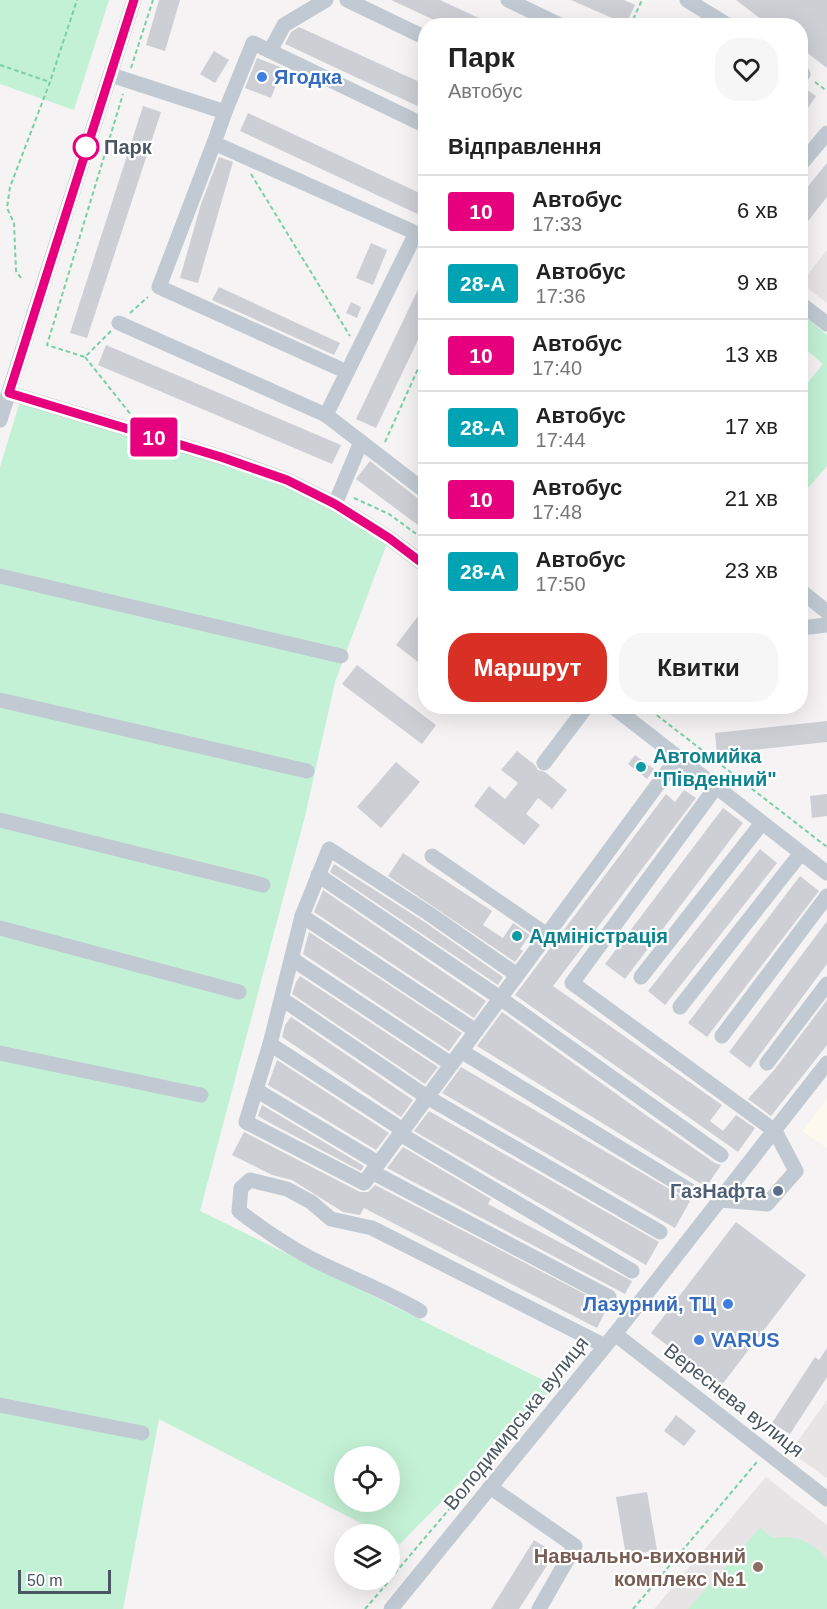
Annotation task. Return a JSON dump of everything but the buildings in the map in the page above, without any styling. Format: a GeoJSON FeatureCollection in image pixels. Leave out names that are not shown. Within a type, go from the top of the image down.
{"type":"FeatureCollection","features":[{"type":"Feature","properties":{"kind":"street"},"geometry":{"type":"LineString","coordinates":[[0,420],[134,0]]}},
{"type":"Feature","properties":{"kind":"street"},"geometry":{"type":"LineString","coordinates":[[270,51],[284,25],[326,0]]}},
{"type":"Feature","properties":{"kind":"street"},"geometry":{"type":"LineString","coordinates":[[347,0],[418,34]]}},
{"type":"Feature","properties":{"kind":"street"},"geometry":{"type":"LineString","coordinates":[[508,0],[545,18]]}},
{"type":"Feature","properties":{"kind":"street"},"geometry":{"type":"LineString","coordinates":[[687,0],[716,18]]}},
{"type":"Feature","properties":{"kind":"street"},"geometry":{"type":"LineString","coordinates":[[347,372],[159,287],[253,43],[418,122]]}},
{"type":"Feature","properties":{"kind":"street"},"geometry":{"type":"LineString","coordinates":[[111,75],[225,112]]}},
{"type":"Feature","properties":{"kind":"street"},"geometry":{"type":"LineString","coordinates":[[808,156],[827,133]]}},
{"type":"Feature","properties":{"kind":"street"},"geometry":{"type":"LineString","coordinates":[[214,143],[416,233],[326,415]]}},
{"type":"Feature","properties":{"kind":"street"},"geometry":{"type":"LineString","coordinates":[[808,309],[827,324]]}},
{"type":"Feature","properties":{"kind":"street"},"geometry":{"type":"LineString","coordinates":[[119,323],[326,415],[418,486]]}},
{"type":"Feature","properties":{"kind":"street"},"geometry":{"type":"LineString","coordinates":[[9,393],[237,462],[287,480],[335,504],[389,538],[418,560]]}},
{"type":"Feature","properties":{"kind":"street"},"geometry":{"type":"LineString","coordinates":[[335,504],[362,442]]}},
{"type":"Feature","properties":{"kind":"street"},"geometry":{"type":"LineString","coordinates":[[0,576],[341,656]]}},
{"type":"Feature","properties":{"kind":"street"},"geometry":{"type":"LineString","coordinates":[[808,597],[827,612]]}},
{"type":"Feature","properties":{"kind":"street"},"geometry":{"type":"LineString","coordinates":[[808,627],[827,626]]}},
{"type":"Feature","properties":{"kind":"street"},"geometry":{"type":"LineString","coordinates":[[0,700],[307,771]]}},
{"type":"Feature","properties":{"kind":"street"},"geometry":{"type":"LineString","coordinates":[[544,763],[581,714]]}},
{"type":"Feature","properties":{"kind":"street"},"geometry":{"type":"LineString","coordinates":[[622,714],[827,873]]}},
{"type":"Feature","properties":{"kind":"street"},"geometry":{"type":"LineString","coordinates":[[517,975],[428,912],[329,849],[302,916],[270,1044],[246,1122],[364,1183],[678,757]]}},
{"type":"Feature","properties":{"kind":"street"},"geometry":{"type":"LineString","coordinates":[[716,788],[572,983],[775,1131],[796,1171],[767,1204],[720,1200]]}},
{"type":"Feature","properties":{"kind":"street"},"geometry":{"type":"LineString","coordinates":[[0,820],[263,885]]}},
{"type":"Feature","properties":{"kind":"street"},"geometry":{"type":"LineString","coordinates":[[641,977],[762,823]]}},
{"type":"Feature","properties":{"kind":"street"},"geometry":{"type":"LineString","coordinates":[[680,1007],[801,853]]}},
{"type":"Feature","properties":{"kind":"street"},"geometry":{"type":"LineString","coordinates":[[432,856],[547,935]]}},
{"type":"Feature","properties":{"kind":"street"},"geometry":{"type":"LineString","coordinates":[[318,875],[500,998],[721,1155]]}},
{"type":"Feature","properties":{"kind":"street"},"geometry":{"type":"LineString","coordinates":[[722,1036],[827,896]]}},
{"type":"Feature","properties":{"kind":"street"},"geometry":{"type":"LineString","coordinates":[[302,916],[476,1031]]}},
{"type":"Feature","properties":{"kind":"street"},"geometry":{"type":"LineString","coordinates":[[0,928],[239,992]]}},
{"type":"Feature","properties":{"kind":"street"},"geometry":{"type":"LineString","coordinates":[[292,959],[452,1064]]}},
{"type":"Feature","properties":{"kind":"street"},"geometry":{"type":"LineString","coordinates":[[767,1063],[827,984]]}},
{"type":"Feature","properties":{"kind":"street"},"geometry":{"type":"LineString","coordinates":[[282,999],[427,1097],[660,1232]]}},
{"type":"Feature","properties":{"kind":"street"},"geometry":{"type":"LineString","coordinates":[[270,1044],[402,1132],[632,1271]]}},
{"type":"Feature","properties":{"kind":"street"},"geometry":{"type":"LineString","coordinates":[[461,1051],[692,1191]]}},
{"type":"Feature","properties":{"kind":"street"},"geometry":{"type":"LineString","coordinates":[[0,1053],[201,1095]]}},
{"type":"Feature","properties":{"kind":"street","name":"Володимирська вулиця"},"geometry":{"type":"LineString","coordinates":[[396,1607],[610,1340],[827,1063]]}},
{"type":"Feature","properties":{"kind":"street"},"geometry":{"type":"LineString","coordinates":[[256,1090],[375,1168],[609,1297]]}},
{"type":"Feature","properties":{"kind":"street","name":"Вереснева вулиця"},"geometry":{"type":"LineString","coordinates":[[420,1311],[313,1259],[272,1236],[239,1211],[241,1188],[250,1180],[287,1189],[311,1202],[331,1219],[372,1228],[610,1340],[766,1452],[827,1499]]}},
{"type":"Feature","properties":{"kind":"street"},"geometry":{"type":"LineString","coordinates":[[0,1405],[142,1433]]}},
{"type":"Feature","properties":{"kind":"street"},"geometry":{"type":"LineString","coordinates":[[490,1487],[575,1545],[539,1609]]}},
{"type":"Feature","properties":{"kind":"path"},"geometry":{"type":"LineString","coordinates":[[21,278],[16,271],[14,224],[7,208],[10,187],[50,82],[77,0]]}},
{"type":"Feature","properties":{"kind":"path"},"geometry":{"type":"LineString","coordinates":[[153,0],[47,345],[85,357],[159,287]]}},
{"type":"Feature","properties":{"kind":"path"},"geometry":{"type":"LineString","coordinates":[[634,18],[642,0]]}},
{"type":"Feature","properties":{"kind":"path"},"geometry":{"type":"LineString","coordinates":[[0,65],[50,82]]}},
{"type":"Feature","properties":{"kind":"path"},"geometry":{"type":"LineString","coordinates":[[251,174],[353,341]]}},
{"type":"Feature","properties":{"kind":"path"},"geometry":{"type":"LineString","coordinates":[[378,455],[418,368]]}},
{"type":"Feature","properties":{"kind":"path"},"geometry":{"type":"LineString","coordinates":[[655,714],[827,847]]}},
{"type":"Feature","properties":{"kind":"path"},"geometry":{"type":"LineString","coordinates":[[633,1609],[766,1452]]}},
{"type":"Feature","properties":{"kind":"path"},"geometry":{"type":"LineString","coordinates":[[400,1567],[451,1507]]}},
{"type":"Feature","properties":{"kind":"path"},"geometry":{"type":"LineString","coordinates":[[365,1609],[381,1590]]}},
{"type":"Feature","properties":{"kind":"shaded area"},"geometry":{"type":"Polygon","coordinates":[[[827,250],[827,303],[808,288],[808,274],[827,250]]]}},
{"type":"Feature","properties":{"kind":"shaded area"},"geometry":{"type":"Polygon","coordinates":[[[827,1099],[827,1148],[802,1131],[827,1099]]]}},
{"type":"Feature","properties":{"kind":"shaded area"},"geometry":{"type":"Polygon","coordinates":[[[827,1400],[827,1478],[790,1452],[827,1400]]]}},
{"type":"Feature","properties":{"kind":"shaded area","name":"Навчально-виховний комплекс №1"},"geometry":{"type":"Polygon","coordinates":[[[766,1477],[827,1525],[827,1609],[654,1609],[766,1477]]]}},
{"type":"Feature","properties":{"kind":"green space"},"geometry":{"type":"Polygon","coordinates":[[[0,0],[109,0],[74,110],[0,84],[0,0]]]}},
{"type":"Feature","properties":{"kind":"green space"},"geometry":{"type":"Polygon","coordinates":[[[808,319],[827,335],[827,466],[808,488],[808,382],[823,364],[808,351],[808,319]]]}},
{"type":"Feature","properties":{"kind":"green space"},"geometry":{"type":"Polygon","coordinates":[[[21,398],[237,462],[389,538],[335,682],[305,816],[200,1211],[555,1386],[400,1544],[400,1524],[363,1524],[339,1512],[400,1512],[400,1446],[334,1446],[334,1509],[159,1419],[123,1609],[0,1609],[0,467],[21,398]]]}},
{"type":"Feature","properties":{"kind":"green space"},"geometry":{"type":"Polygon","coordinates":[[[760,1528],[772,1538],[788,1537],[803,1540],[822,1554],[827,1561],[827,1609],[688,1609],[760,1528]]]}},
{"type":"Feature","properties":{"kind":"bus line","name":"10"},"geometry":{"type":"LineString","coordinates":[[134,0],[9,393],[237,462],[287,480],[335,504],[389,538],[418,560]]}},
{"type":"Feature","properties":{"kind":"place","name":"Ягодка"},"geometry":{"type":"Point","coordinates":[262,77]}},
{"type":"Feature","properties":{"kind":"place","name":"Парк"},"geometry":{"type":"Point","coordinates":[86,147]}},
{"type":"Feature","properties":{"kind":"place","name":"Автомийка \"Південний\""},"geometry":{"type":"Point","coordinates":[641,767]}},
{"type":"Feature","properties":{"kind":"place","name":"Адміністрація"},"geometry":{"type":"Point","coordinates":[517,936]}},
{"type":"Feature","properties":{"kind":"place","name":"ГазНафта"},"geometry":{"type":"Point","coordinates":[778,1191]}},
{"type":"Feature","properties":{"kind":"place","name":"Лазурний, ТЦ"},"geometry":{"type":"Point","coordinates":[728,1304]}},
{"type":"Feature","properties":{"kind":"place","name":"VARUS"},"geometry":{"type":"Point","coordinates":[699,1340]}},
{"type":"Feature","properties":{"kind":"place","name":"Навчально-виховний комплекс №1"},"geometry":{"type":"Point","coordinates":[758,1567]}}]}
